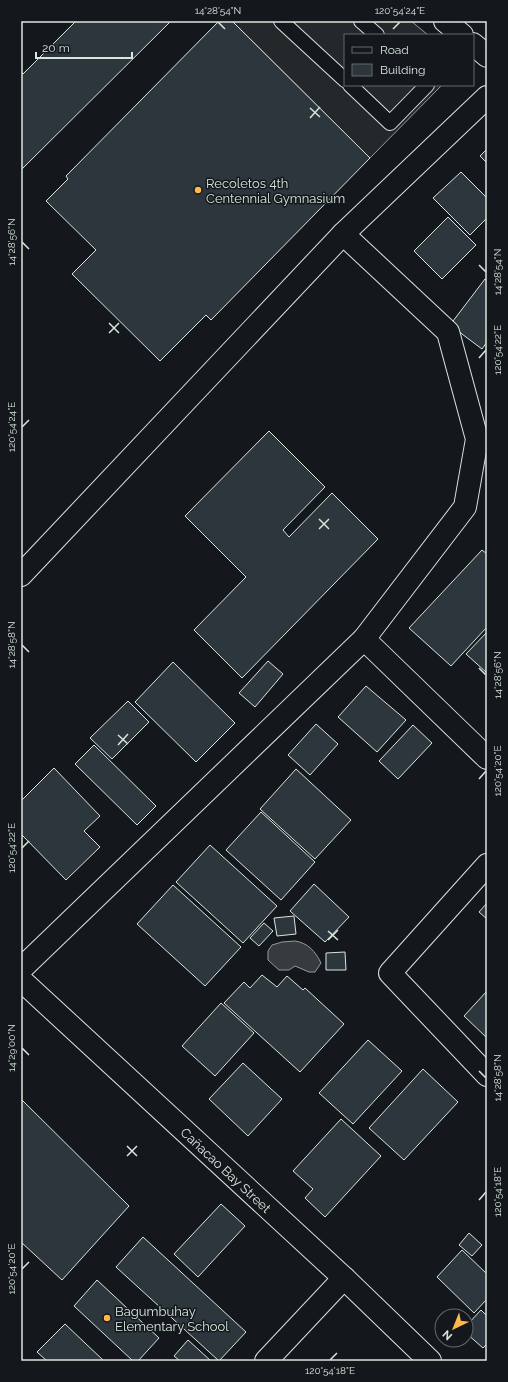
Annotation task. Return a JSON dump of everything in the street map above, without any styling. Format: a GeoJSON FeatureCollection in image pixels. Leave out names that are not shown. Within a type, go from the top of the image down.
{"type":"FeatureCollection","features":[{"type":"Feature","properties":{"kind":"street"},"geometry":{"type":"LineString","coordinates":[[445,21],[461,34]]}},
{"type":"Feature","properties":{"kind":"street"},"geometry":{"type":"LineString","coordinates":[[474,45],[487,56]]}},
{"type":"Feature","properties":{"kind":"street"},"geometry":{"type":"LineString","coordinates":[[21,575],[343,234],[487,97]]}},
{"type":"Feature","properties":{"kind":"street"},"geometry":{"type":"LineString","coordinates":[[21,969],[364,639],[465,508],[477,439],[448,332],[343,234]]}},
{"type":"Feature","properties":{"kind":"street"},"geometry":{"type":"LineString","coordinates":[[364,639],[487,758]]}},
{"type":"Feature","properties":{"kind":"street"},"geometry":{"type":"LineString","coordinates":[[487,865],[390,972],[487,1075]]}},
{"type":"Feature","properties":{"kind":"street","name":"Cañacao Bay Street"},"geometry":{"type":"LineString","coordinates":[[21,980],[344,1278],[430,1361]]}},
{"type":"Feature","properties":{"kind":"street"},"geometry":{"type":"LineString","coordinates":[[266,1361],[344,1278]]}},
{"type":"Feature","properties":{"kind":"lane"},"geometry":{"type":"LineString","coordinates":[[281,21],[344,79]]}},
{"type":"Feature","properties":{"kind":"lane"},"geometry":{"type":"LineString","coordinates":[[361,21],[376,34]]}},
{"type":"Feature","properties":{"kind":"lane"},"geometry":{"type":"LineString","coordinates":[[351,86],[390,123],[426,86]]}},
{"type":"Feature","properties":{"kind":"shaded area"},"geometry":{"type":"Polygon","coordinates":[[[232,21],[411,21],[427,34],[344,34],[344,86],[441,86],[370,158],[232,21]]]}},
{"type":"Feature","properties":{"kind":"shaded area"},"geometry":{"type":"Polygon","coordinates":[[[295,941],[311,948],[316,955],[321,963],[315,972],[309,972],[295,966],[289,970],[279,970],[268,960],[268,951],[272,945],[282,942],[295,941]]]}},
{"type":"Feature","properties":{"kind":"building"},"geometry":{"type":"Polygon","coordinates":[[[76,21],[171,21],[21,170],[21,71],[23,74],[76,21]]]}},
{"type":"Feature","properties":{"kind":"building","name":"Recoletos 4th Centennial Gymnasium"},"geometry":{"type":"Polygon","coordinates":[[[219,21],[232,21],[370,158],[211,320],[206,315],[160,361],[72,274],[96,250],[46,201],[68,179],[66,176],[219,21]]]}},
{"type":"Feature","properties":{"kind":"building"},"geometry":{"type":"Polygon","coordinates":[[[487,149],[487,163],[480,156],[487,149]]]}},
{"type":"Feature","properties":{"kind":"building"},"geometry":{"type":"Polygon","coordinates":[[[461,172],[487,198],[487,218],[470,235],[433,198],[461,172]]]}},
{"type":"Feature","properties":{"kind":"building"},"geometry":{"type":"Polygon","coordinates":[[[448,217],[476,245],[442,279],[414,251],[448,217]]]}},
{"type":"Feature","properties":{"kind":"building"},"geometry":{"type":"Polygon","coordinates":[[[485,279],[487,280],[487,342],[482,349],[450,325],[485,279]]]}},
{"type":"Feature","properties":{"kind":"building"},"geometry":{"type":"Polygon","coordinates":[[[269,431],[325,487],[283,530],[289,537],[332,493],[378,539],[242,678],[194,630],[246,577],[185,516],[269,431]]]}},
{"type":"Feature","properties":{"kind":"building"},"geometry":{"type":"Polygon","coordinates":[[[482,550],[487,554],[487,627],[451,666],[409,628],[482,550]]]}},
{"type":"Feature","properties":{"kind":"building"},"geometry":{"type":"Polygon","coordinates":[[[487,632],[487,673],[466,654],[487,632]]]}},
{"type":"Feature","properties":{"kind":"building"},"geometry":{"type":"Polygon","coordinates":[[[268,661],[283,674],[255,707],[239,693],[268,661]]]}},
{"type":"Feature","properties":{"kind":"building"},"geometry":{"type":"Polygon","coordinates":[[[173,662],[235,723],[196,762],[135,702],[173,662]]]}},
{"type":"Feature","properties":{"kind":"building"},"geometry":{"type":"Polygon","coordinates":[[[366,686],[406,720],[377,752],[338,717],[366,686]]]}},
{"type":"Feature","properties":{"kind":"building"},"geometry":{"type":"Polygon","coordinates":[[[128,701],[149,722],[112,759],[90,738],[128,701]]]}},
{"type":"Feature","properties":{"kind":"building"},"geometry":{"type":"Polygon","coordinates":[[[316,724],[338,744],[310,775],[288,755],[316,724]]]}},
{"type":"Feature","properties":{"kind":"building"},"geometry":{"type":"Polygon","coordinates":[[[413,725],[432,743],[398,779],[379,761],[413,725]]]}},
{"type":"Feature","properties":{"kind":"building"},"geometry":{"type":"Polygon","coordinates":[[[94,745],[156,806],[137,825],[75,764],[94,745]]]}},
{"type":"Feature","properties":{"kind":"building"},"geometry":{"type":"Polygon","coordinates":[[[54,768],[100,816],[84,831],[100,847],[66,880],[21,834],[21,801],[54,768]]]}},
{"type":"Feature","properties":{"kind":"building"},"geometry":{"type":"Polygon","coordinates":[[[296,769],[351,820],[315,859],[260,809],[296,769]]]}},
{"type":"Feature","properties":{"kind":"building"},"geometry":{"type":"Polygon","coordinates":[[[261,812],[315,862],[281,900],[226,850],[261,812]]]}},
{"type":"Feature","properties":{"kind":"building"},"geometry":{"type":"Polygon","coordinates":[[[210,845],[277,906],[243,943],[176,882],[210,845]]]}},
{"type":"Feature","properties":{"kind":"building"},"geometry":{"type":"Polygon","coordinates":[[[314,884],[349,917],[325,942],[290,911],[314,884]]]}},
{"type":"Feature","properties":{"kind":"building"},"geometry":{"type":"Polygon","coordinates":[[[173,885],[241,947],[205,986],[137,924],[173,885]]]}},
{"type":"Feature","properties":{"kind":"building"},"geometry":{"type":"Polygon","coordinates":[[[487,903],[487,919],[479,912],[487,903]]]}},
{"type":"Feature","properties":{"kind":"building"},"geometry":{"type":"Polygon","coordinates":[[[294,916],[296,934],[277,936],[274,918],[294,916]]]}},
{"type":"Feature","properties":{"kind":"building"},"geometry":{"type":"Polygon","coordinates":[[[264,923],[273,931],[259,946],[250,938],[264,923]]]}},
{"type":"Feature","properties":{"kind":"building"},"geometry":{"type":"Polygon","coordinates":[[[345,952],[346,970],[326,970],[326,953],[345,952]]]}},
{"type":"Feature","properties":{"kind":"building"},"geometry":{"type":"Polygon","coordinates":[[[262,975],[277,987],[287,976],[303,990],[305,988],[344,1024],[300,1072],[224,1003],[244,982],[250,988],[262,975]]]}},
{"type":"Feature","properties":{"kind":"building"},"geometry":{"type":"Polygon","coordinates":[[[487,991],[487,1038],[464,1016],[487,991]]]}},
{"type":"Feature","properties":{"kind":"building"},"geometry":{"type":"Polygon","coordinates":[[[221,1003],[254,1033],[215,1076],[182,1046],[221,1003]]]}},
{"type":"Feature","properties":{"kind":"building"},"geometry":{"type":"Polygon","coordinates":[[[368,1040],[402,1071],[353,1124],[319,1093],[368,1040]]]}},
{"type":"Feature","properties":{"kind":"building"},"geometry":{"type":"Polygon","coordinates":[[[243,1063],[282,1099],[248,1136],[209,1099],[243,1063]]]}},
{"type":"Feature","properties":{"kind":"building"},"geometry":{"type":"Polygon","coordinates":[[[423,1069],[458,1102],[404,1160],[369,1128],[423,1069]]]}},
{"type":"Feature","properties":{"kind":"building"},"geometry":{"type":"Polygon","coordinates":[[[21,1099],[129,1206],[62,1280],[21,1242],[21,1099]]]}},
{"type":"Feature","properties":{"kind":"building"},"geometry":{"type":"Polygon","coordinates":[[[341,1119],[381,1156],[325,1217],[305,1198],[313,1189],[293,1171],[341,1119]]]}},
{"type":"Feature","properties":{"kind":"building"},"geometry":{"type":"Polygon","coordinates":[[[221,1204],[245,1226],[198,1277],[174,1254],[221,1204]]]}},
{"type":"Feature","properties":{"kind":"building"},"geometry":{"type":"Polygon","coordinates":[[[469,1233],[482,1245],[472,1256],[459,1245],[469,1233]]]}},
{"type":"Feature","properties":{"kind":"building"},"geometry":{"type":"Polygon","coordinates":[[[143,1237],[246,1332],[219,1361],[116,1267],[143,1237]]]}},
{"type":"Feature","properties":{"kind":"building"},"geometry":{"type":"Polygon","coordinates":[[[462,1250],[487,1274],[487,1299],[474,1313],[474,1308],[469,1308],[437,1277],[462,1250]]]}},
{"type":"Feature","properties":{"kind":"building"},"geometry":{"type":"Polygon","coordinates":[[[97,1280],[159,1338],[138,1361],[133,1361],[74,1306],[97,1280]]]}},
{"type":"Feature","properties":{"kind":"building"},"geometry":{"type":"Polygon","coordinates":[[[481,1310],[487,1316],[487,1344],[483,1348],[474,1340],[474,1317],[481,1310]]]}},
{"type":"Feature","properties":{"kind":"building"},"geometry":{"type":"Polygon","coordinates":[[[65,1324],[104,1361],[47,1361],[37,1352],[65,1324]]]}},
{"type":"Feature","properties":{"kind":"building"},"geometry":{"type":"Polygon","coordinates":[[[188,1340],[211,1361],[180,1361],[174,1356],[188,1340]]]}},
{"type":"Feature","properties":{"kind":"place","name":"Recoletos 4th Centennial Gymnasium"},"geometry":{"type":"Point","coordinates":[198,190]}},
{"type":"Feature","properties":{"kind":"place","name":"Bagumbuhay Elementary School"},"geometry":{"type":"Point","coordinates":[107,1318]}}]}
